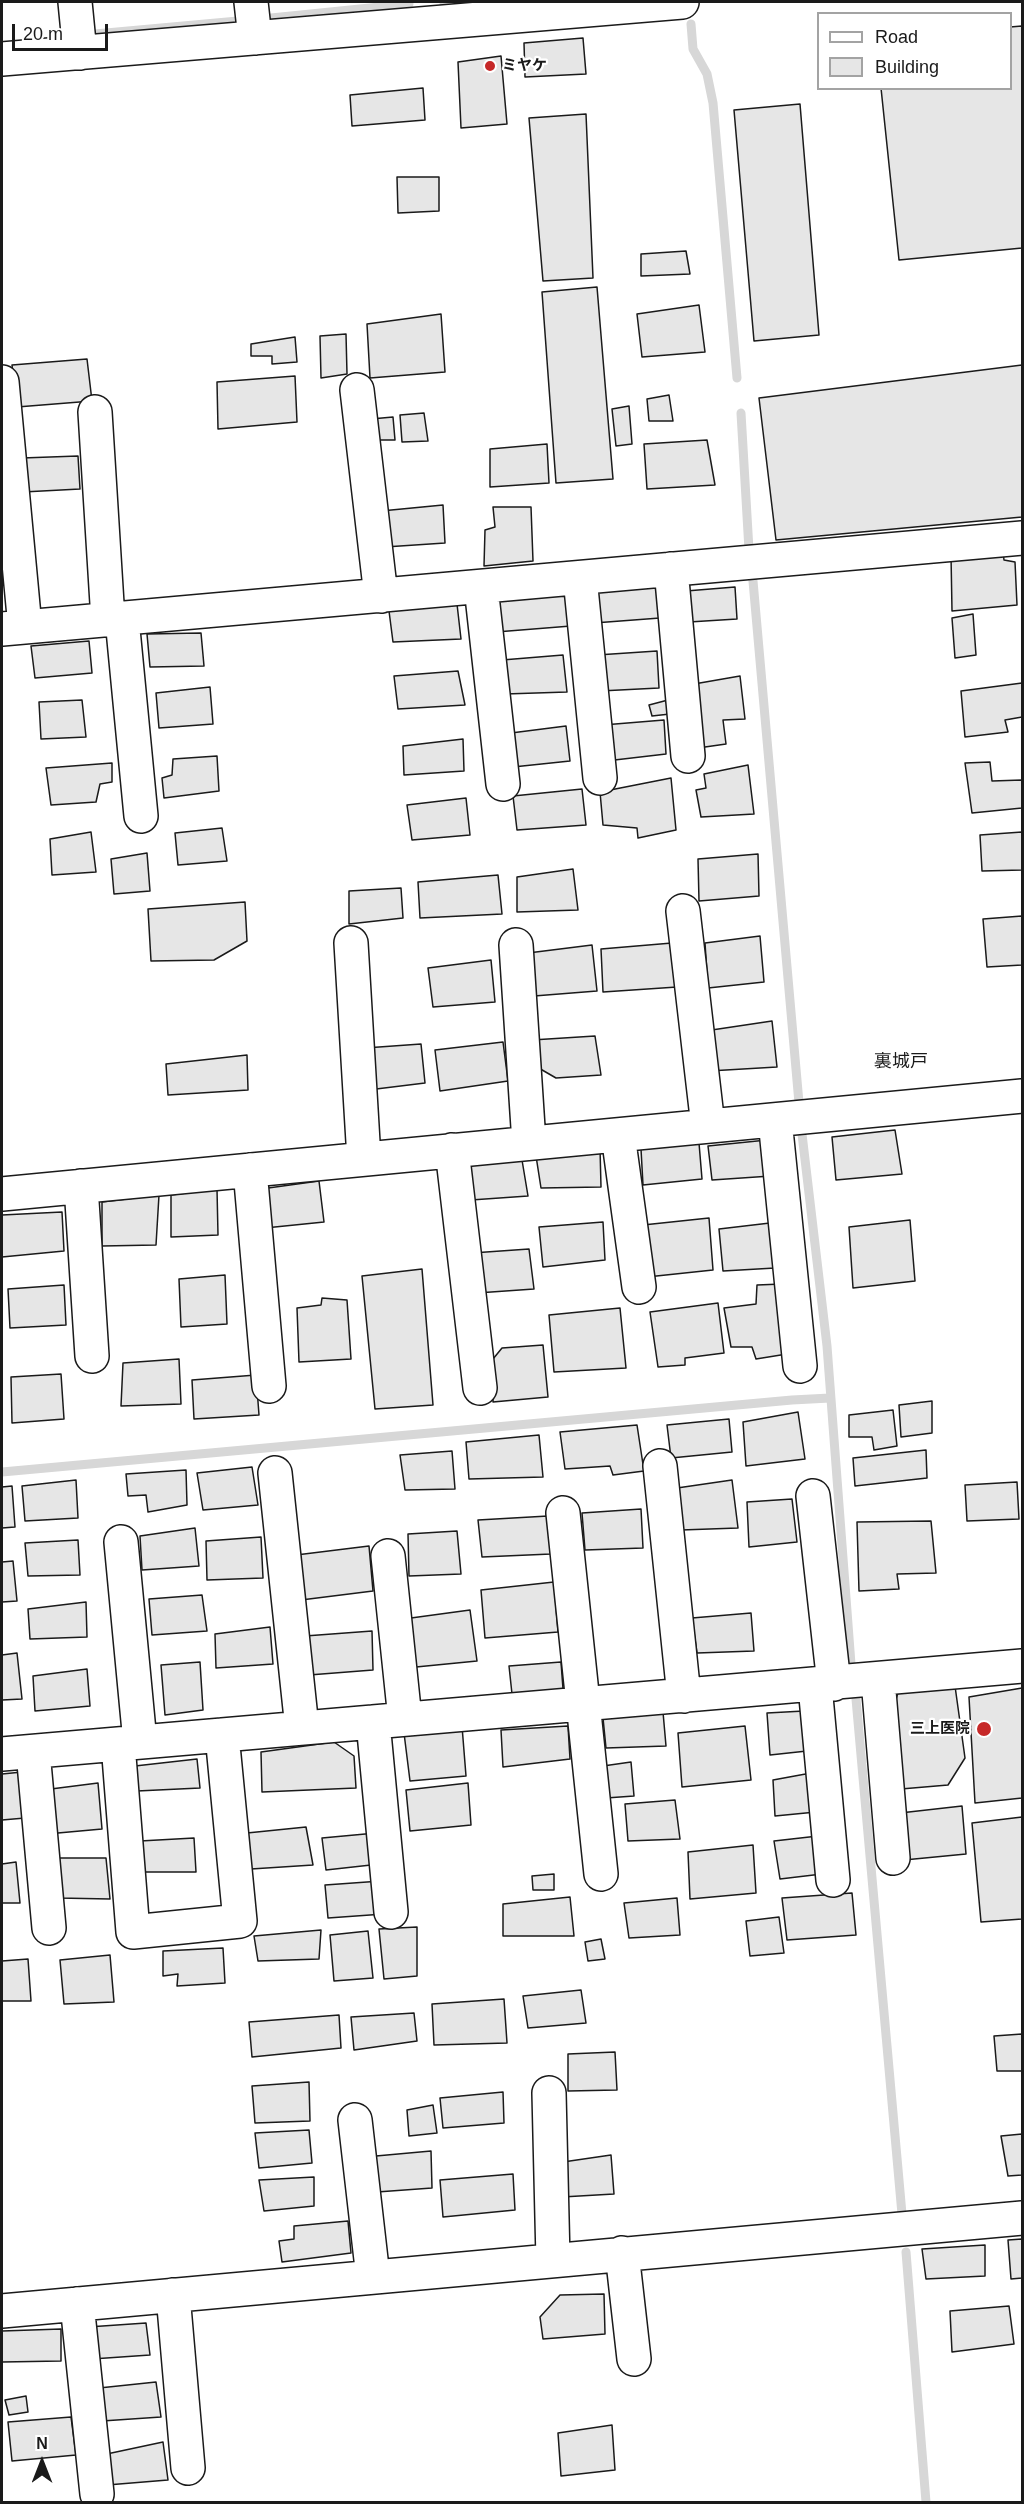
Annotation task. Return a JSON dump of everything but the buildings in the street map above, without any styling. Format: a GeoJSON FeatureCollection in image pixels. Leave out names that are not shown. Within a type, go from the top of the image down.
{"type":"FeatureCollection","features":[{"type":"Feature","properties":{"kind":"street"},"geometry":{"type":"LineString","coordinates":[[75,2],[80,52]]}},
{"type":"Feature","properties":{"kind":"street"},"geometry":{"type":"LineString","coordinates":[[251,2],[255,38]]}},
{"type":"Feature","properties":{"kind":"street"},"geometry":{"type":"LineString","coordinates":[[2,59],[255,38],[526,8],[682,2]]}},
{"type":"Feature","properties":{"kind":"street"},"geometry":{"type":"LineString","coordinates":[[2,382],[14,628],[1023,538]]}},
{"type":"Feature","properties":{"kind":"street"},"geometry":{"type":"LineString","coordinates":[[357,390],[381,596]]}},
{"type":"Feature","properties":{"kind":"street"},"geometry":{"type":"LineString","coordinates":[[95,412],[115,619],[141,816]]}},
{"type":"Feature","properties":{"kind":"street"},"geometry":{"type":"LineString","coordinates":[[671,569],[688,756]]}},
{"type":"Feature","properties":{"kind":"street"},"geometry":{"type":"LineString","coordinates":[[580,578],[600,778]]}},
{"type":"Feature","properties":{"kind":"street"},"geometry":{"type":"LineString","coordinates":[[481,586],[503,784]]}},
{"type":"Feature","properties":{"kind":"street"},"geometry":{"type":"LineString","coordinates":[[683,911],[708,1126]]}},
{"type":"Feature","properties":{"kind":"street"},"geometry":{"type":"LineString","coordinates":[[351,943],[364,1159]]}},
{"type":"Feature","properties":{"kind":"street"},"geometry":{"type":"LineString","coordinates":[[516,945],[529,1143]]}},
{"type":"Feature","properties":{"kind":"street"},"geometry":{"type":"LineString","coordinates":[[2,1194],[1023,1096]]}},
{"type":"Feature","properties":{"kind":"street"},"geometry":{"type":"LineString","coordinates":[[775,1120],[800,1366]]}},
{"type":"Feature","properties":{"kind":"street"},"geometry":{"type":"LineString","coordinates":[[618,1135],[639,1287]]}},
{"type":"Feature","properties":{"kind":"street"},"geometry":{"type":"LineString","coordinates":[[452,1150],[480,1388]]}},
{"type":"Feature","properties":{"kind":"street"},"geometry":{"type":"LineString","coordinates":[[250,1170],[269,1386]]}},
{"type":"Feature","properties":{"kind":"street"},"geometry":{"type":"LineString","coordinates":[[81,1186],[92,1356]]}},
{"type":"Feature","properties":{"kind":"street"},"geometry":{"type":"LineString","coordinates":[[660,1466],[684,1696]]}},
{"type":"Feature","properties":{"kind":"street"},"geometry":{"type":"LineString","coordinates":[[275,1473],[302,1728]]}},
{"type":"Feature","properties":{"kind":"street"},"geometry":{"type":"LineString","coordinates":[[813,1496],[825,1685],[833,1880]]}},
{"type":"Feature","properties":{"kind":"street"},"geometry":{"type":"LineString","coordinates":[[563,1513],[601,1874]]}},
{"type":"Feature","properties":{"kind":"street"},"geometry":{"type":"LineString","coordinates":[[121,1542],[129,1743],[133,1932],[240,1921],[222,1735]]}},
{"type":"Feature","properties":{"kind":"street"},"geometry":{"type":"LineString","coordinates":[[388,1556],[405,1719]]}},
{"type":"Feature","properties":{"kind":"street"},"geometry":{"type":"LineString","coordinates":[[49,1928],[17,1753],[825,1685],[1023,1666]]}},
{"type":"Feature","properties":{"kind":"street"},"geometry":{"type":"LineString","coordinates":[[878,1680],[893,1858]]}},
{"type":"Feature","properties":{"kind":"street"},"geometry":{"type":"LineString","coordinates":[[373,1722],[391,1912]]}},
{"type":"Feature","properties":{"kind":"street"},"geometry":{"type":"LineString","coordinates":[[549,2093],[553,2260]]}},
{"type":"Feature","properties":{"kind":"street"},"geometry":{"type":"LineString","coordinates":[[355,2120],[373,2277]]}},
{"type":"Feature","properties":{"kind":"street"},"geometry":{"type":"LineString","coordinates":[[2,2312],[622,2253],[1023,2218]]}},
{"type":"Feature","properties":{"kind":"street"},"geometry":{"type":"LineString","coordinates":[[622,2253],[634,2359]]}},
{"type":"Feature","properties":{"kind":"street"},"geometry":{"type":"LineString","coordinates":[[173,2295],[188,2468]]}},
{"type":"Feature","properties":{"kind":"street"},"geometry":{"type":"LineString","coordinates":[[77,2304],[97,2494]]}},
{"type":"Feature","properties":{"kind":"waterway"},"geometry":{"type":"LineString","coordinates":[[444,3],[467,2]]}},
{"type":"Feature","properties":{"kind":"waterway"},"geometry":{"type":"LineString","coordinates":[[271,18],[409,4]]}},
{"type":"Feature","properties":{"kind":"waterway"},"geometry":{"type":"LineString","coordinates":[[95,34],[238,21]]}},
{"type":"Feature","properties":{"kind":"waterway"},"geometry":{"type":"LineString","coordinates":[[691,24],[693,49],[707,74],[713,103],[737,378]]}},
{"type":"Feature","properties":{"kind":"waterway"},"geometry":{"type":"LineString","coordinates":[[741,413],[749,550]]}},
{"type":"Feature","properties":{"kind":"waterway"},"geometry":{"type":"LineString","coordinates":[[753,581],[799,1103]]}},
{"type":"Feature","properties":{"kind":"waterway"},"geometry":{"type":"LineString","coordinates":[[802,1134],[827,1346],[851,1664]]}},
{"type":"Feature","properties":{"kind":"waterway"},"geometry":{"type":"LineString","coordinates":[[2,1472],[830,1398]]}},
{"type":"Feature","properties":{"kind":"waterway"},"geometry":{"type":"LineString","coordinates":[[856,1699],[902,2214]]}},
{"type":"Feature","properties":{"kind":"waterway"},"geometry":{"type":"LineString","coordinates":[[906,2252],[926,2502]]}},
{"type":"Feature","properties":{"kind":"place","name":"ミヤケ"},"geometry":{"type":"Point","coordinates":[490,66]}},
{"type":"Feature","properties":{"kind":"place","name":"三上医院"},"geometry":{"type":"Point","coordinates":[984,1729]}},
{"type":"Feature","properties":{"kind":"district","name":"裏城戸"},"geometry":{"type":"Point","coordinates":[901,1062]}}]}
